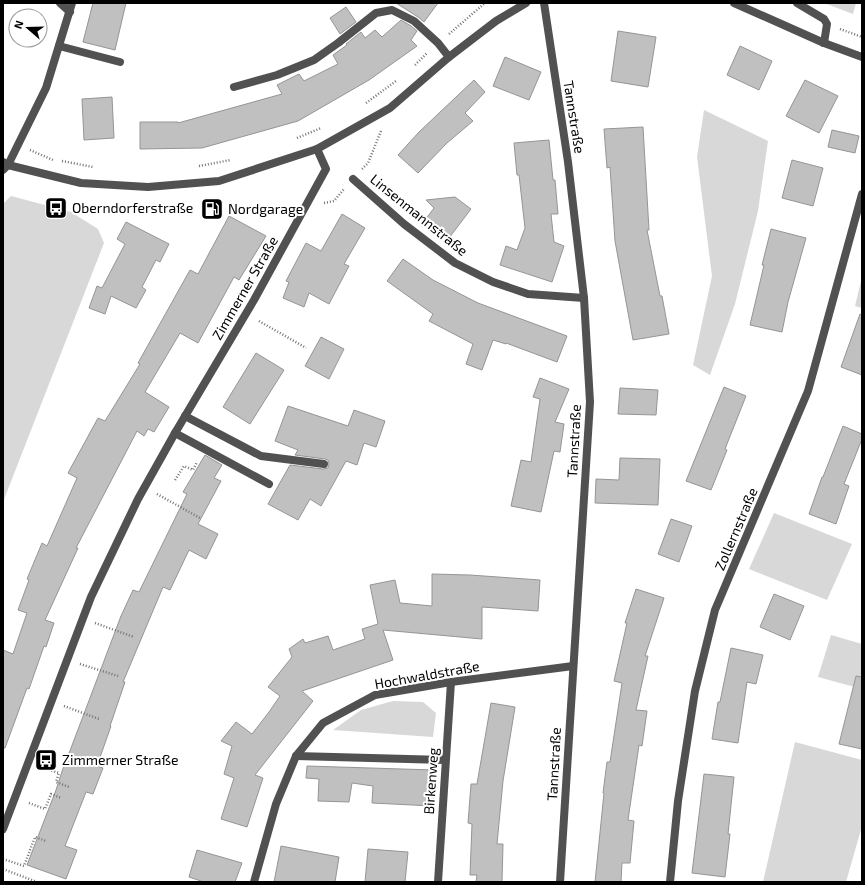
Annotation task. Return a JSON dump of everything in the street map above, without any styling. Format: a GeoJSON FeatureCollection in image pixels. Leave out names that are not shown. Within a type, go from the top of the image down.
{"type":"FeatureCollection","features":[{"type":"Feature","properties":{"kind":"street"},"geometry":{"type":"LineString","coordinates":[[60,3],[70,12]]}},
{"type":"Feature","properties":{"kind":"street"},"geometry":{"type":"LineString","coordinates":[[72,3],[46,88],[5,166],[81,183],[148,187],[219,181],[317,149],[390,108],[449,58],[496,21],[526,3]]}},
{"type":"Feature","properties":{"kind":"street","name":"Tannstraße"},"geometry":{"type":"LineString","coordinates":[[544,3],[568,162],[584,298],[590,402],[560,882]]}},
{"type":"Feature","properties":{"kind":"street"},"geometry":{"type":"LineString","coordinates":[[734,3],[824,43],[862,57]]}},
{"type":"Feature","properties":{"kind":"street"},"geometry":{"type":"LineString","coordinates":[[797,3],[824,19],[827,24],[824,43]]}},
{"type":"Feature","properties":{"kind":"street"},"geometry":{"type":"LineString","coordinates":[[234,87],[277,75],[314,60],[376,13],[392,10],[414,21],[438,43],[449,58]]}},
{"type":"Feature","properties":{"kind":"street"},"geometry":{"type":"LineString","coordinates":[[59,46],[120,62]]}},
{"type":"Feature","properties":{"kind":"street","name":"Zimmerner Straße"},"geometry":{"type":"LineString","coordinates":[[3,829],[53,701],[91,597],[144,486],[246,313],[326,169],[317,149]]}},
{"type":"Feature","properties":{"kind":"street","name":"Linsenmannstraße"},"geometry":{"type":"LineString","coordinates":[[353,179],[404,224],[455,263],[493,282],[528,294],[584,298]]}},
{"type":"Feature","properties":{"kind":"street","name":"Zollernstraße"},"geometry":{"type":"LineString","coordinates":[[670,882],[678,801],[695,691],[715,610],[808,391],[862,194]]}},
{"type":"Feature","properties":{"kind":"street"},"geometry":{"type":"LineString","coordinates":[[185,416],[261,456],[324,464]]}},
{"type":"Feature","properties":{"kind":"street"},"geometry":{"type":"LineString","coordinates":[[175,432],[269,484]]}},
{"type":"Feature","properties":{"kind":"street","name":"Hochwaldstraße"},"geometry":{"type":"LineString","coordinates":[[254,882],[276,804],[296,756],[323,723],[375,696],[450,682],[573,666]]}},
{"type":"Feature","properties":{"kind":"street","name":"Birkenweg"},"geometry":{"type":"LineString","coordinates":[[438,882],[450,682]]}},
{"type":"Feature","properties":{"kind":"street"},"geometry":{"type":"LineString","coordinates":[[296,756],[445,760]]}},
{"type":"Feature","properties":{"kind":"path"},"geometry":{"type":"LineString","coordinates":[[411,68],[485,3]]}},
{"type":"Feature","properties":{"kind":"path"},"geometry":{"type":"LineString","coordinates":[[363,105],[400,78]]}},
{"type":"Feature","properties":{"kind":"path"},"geometry":{"type":"LineString","coordinates":[[296,139],[322,128]]}},
{"type":"Feature","properties":{"kind":"path"},"geometry":{"type":"LineString","coordinates":[[54,160],[95,168]]}},
{"type":"Feature","properties":{"kind":"path"},"geometry":{"type":"LineString","coordinates":[[194,167],[217,164],[232,160]]}},
{"type":"Feature","properties":{"kind":"path"},"geometry":{"type":"LineString","coordinates":[[246,313],[306,348]]}},
{"type":"Feature","properties":{"kind":"path"},"geometry":{"type":"LineString","coordinates":[[175,480],[184,466],[193,470],[197,462]]}},
{"type":"Feature","properties":{"kind":"path"},"geometry":{"type":"LineString","coordinates":[[144,486],[200,518]]}},
{"type":"Feature","properties":{"kind":"path"},"geometry":{"type":"LineString","coordinates":[[84,618],[134,637]]}},
{"type":"Feature","properties":{"kind":"path"},"geometry":{"type":"LineString","coordinates":[[68,660],[118,676]]}},
{"type":"Feature","properties":{"kind":"path"},"geometry":{"type":"LineString","coordinates":[[53,701],[99,719]]}},
{"type":"Feature","properties":{"kind":"path"},"geometry":{"type":"LineString","coordinates":[[29,763],[59,773],[56,782],[69,787]]}},
{"type":"Feature","properties":{"kind":"path"},"geometry":{"type":"LineString","coordinates":[[15,798],[45,809],[51,794],[61,798]]}},
{"type":"Feature","properties":{"kind":"path"},"geometry":{"type":"LineString","coordinates":[[3,859],[24,866],[35,837],[46,841]]}},
{"type":"Feature","properties":{"kind":"path"},"geometry":{"type":"LineString","coordinates":[[3,869],[38,882]]}},
{"type":"Feature","properties":{"kind":"shaded area"},"geometry":{"type":"Polygon","coordinates":[[[824,3],[856,3],[853,14],[824,3]]]}},
{"type":"Feature","properties":{"kind":"shaded area"},"geometry":{"type":"Polygon","coordinates":[[[704,110],[768,141],[758,211],[735,304],[710,375],[693,365],[712,276],[697,157],[704,110]]]}},
{"type":"Feature","properties":{"kind":"shaded area"},"geometry":{"type":"Polygon","coordinates":[[[11,196],[71,212],[98,229],[104,243],[3,502],[3,204],[11,196]]]}},
{"type":"Feature","properties":{"kind":"shaded area"},"geometry":{"type":"Polygon","coordinates":[[[862,277],[862,308],[855,306],[862,277]]]}},
{"type":"Feature","properties":{"kind":"shaded area"},"geometry":{"type":"Polygon","coordinates":[[[774,513],[852,544],[827,600],[749,569],[774,513]]]}},
{"type":"Feature","properties":{"kind":"shaded area"},"geometry":{"type":"Polygon","coordinates":[[[831,635],[862,644],[862,689],[818,677],[831,635]]]}},
{"type":"Feature","properties":{"kind":"shaded area"},"geometry":{"type":"Polygon","coordinates":[[[393,701],[423,702],[436,713],[433,737],[333,730],[361,710],[393,701]]]}},
{"type":"Feature","properties":{"kind":"shaded area"},"geometry":{"type":"Polygon","coordinates":[[[795,742],[862,760],[862,826],[846,882],[763,882],[795,742]]]}},
{"type":"Feature","properties":{"kind":"building"},"geometry":{"type":"Polygon","coordinates":[[[93,3],[126,3],[115,50],[83,42],[93,3]]]}},
{"type":"Feature","properties":{"kind":"building"},"geometry":{"type":"Polygon","coordinates":[[[396,3],[438,3],[424,22],[396,3]]]}},
{"type":"Feature","properties":{"kind":"building"},"geometry":{"type":"Polygon","coordinates":[[[346,7],[356,22],[340,34],[330,18],[346,7]]]}},
{"type":"Feature","properties":{"kind":"building"},"geometry":{"type":"Polygon","coordinates":[[[401,20],[417,31],[411,40],[417,46],[369,80],[298,121],[202,148],[140,149],[140,122],[178,123],[282,94],[277,85],[299,74],[304,81],[338,64],[333,55],[361,32],[365,38],[375,30],[382,37],[401,20]]]}},
{"type":"Feature","properties":{"kind":"building"},"geometry":{"type":"Polygon","coordinates":[[[618,31],[656,37],[648,87],[611,81],[618,31]]]}},
{"type":"Feature","properties":{"kind":"building"},"geometry":{"type":"Polygon","coordinates":[[[740,46],[772,61],[759,90],[727,75],[740,46]]]}},
{"type":"Feature","properties":{"kind":"building"},"geometry":{"type":"Polygon","coordinates":[[[505,57],[541,72],[529,100],[493,86],[505,57]]]}},
{"type":"Feature","properties":{"kind":"building"},"geometry":{"type":"Polygon","coordinates":[[[474,80],[485,92],[465,113],[473,121],[447,143],[418,173],[398,155],[419,132],[474,80]]]}},
{"type":"Feature","properties":{"kind":"building"},"geometry":{"type":"Polygon","coordinates":[[[805,80],[838,96],[819,133],[786,116],[805,80]]]}},
{"type":"Feature","properties":{"kind":"building"},"geometry":{"type":"Polygon","coordinates":[[[112,97],[114,138],[84,140],[82,99],[112,97]]]}},
{"type":"Feature","properties":{"kind":"building"},"geometry":{"type":"Polygon","coordinates":[[[643,127],[649,230],[647,230],[669,334],[633,340],[615,241],[610,167],[607,168],[604,129],[643,127]]]}},
{"type":"Feature","properties":{"kind":"building"},"geometry":{"type":"Polygon","coordinates":[[[832,130],[859,136],[855,153],[828,147],[832,130]]]}},
{"type":"Feature","properties":{"kind":"building"},"geometry":{"type":"Polygon","coordinates":[[[549,140],[558,214],[551,214],[554,242],[564,246],[552,282],[500,265],[506,246],[517,250],[525,228],[514,143],[549,140]]]}},
{"type":"Feature","properties":{"kind":"building"},"geometry":{"type":"Polygon","coordinates":[[[792,160],[823,168],[813,206],[782,198],[792,160]]]}},
{"type":"Feature","properties":{"kind":"building"},"geometry":{"type":"Polygon","coordinates":[[[455,197],[471,209],[449,238],[425,220],[434,208],[426,200],[455,197]]]}},
{"type":"Feature","properties":{"kind":"building"},"geometry":{"type":"Polygon","coordinates":[[[342,214],[365,228],[344,264],[349,266],[329,304],[309,293],[304,307],[283,298],[289,282],[286,281],[306,243],[321,251],[342,214]]]}},
{"type":"Feature","properties":{"kind":"building"},"geometry":{"type":"Polygon","coordinates":[[[229,216],[266,236],[239,280],[234,277],[198,343],[180,333],[145,392],[169,407],[154,432],[148,429],[144,436],[137,431],[76,548],[78,548],[45,620],[54,623],[46,647],[44,646],[29,689],[27,688],[5,748],[3,748],[3,650],[13,654],[27,613],[18,610],[29,580],[27,579],[42,543],[47,546],[77,478],[68,473],[98,418],[105,421],[140,364],[138,363],[190,270],[198,274],[229,216]]]}},
{"type":"Feature","properties":{"kind":"building"},"geometry":{"type":"Polygon","coordinates":[[[126,222],[169,244],[160,262],[156,260],[142,287],[146,290],[136,308],[111,296],[105,314],[89,308],[97,286],[102,288],[125,244],[117,239],[126,222]]]}},
{"type":"Feature","properties":{"kind":"building"},"geometry":{"type":"Polygon","coordinates":[[[771,229],[806,238],[788,302],[782,332],[750,325],[771,229]]]}},
{"type":"Feature","properties":{"kind":"building"},"geometry":{"type":"Polygon","coordinates":[[[403,259],[433,280],[478,303],[567,336],[557,362],[506,343],[493,340],[482,370],[466,364],[473,344],[429,321],[433,314],[387,281],[403,259]]]}},
{"type":"Feature","properties":{"kind":"building"},"geometry":{"type":"Polygon","coordinates":[[[860,314],[862,315],[862,375],[841,367],[860,314]]]}},
{"type":"Feature","properties":{"kind":"building"},"geometry":{"type":"Polygon","coordinates":[[[321,337],[344,349],[329,379],[305,366],[321,337]]]}},
{"type":"Feature","properties":{"kind":"building"},"geometry":{"type":"Polygon","coordinates":[[[256,353],[284,370],[250,424],[223,407],[256,353]]]}},
{"type":"Feature","properties":{"kind":"building"},"geometry":{"type":"Polygon","coordinates":[[[540,378],[569,389],[555,422],[564,424],[560,452],[554,451],[541,512],[511,506],[521,460],[531,462],[540,399],[533,397],[540,378]]]}},
{"type":"Feature","properties":{"kind":"building"},"geometry":{"type":"Polygon","coordinates":[[[724,387],[746,396],[711,490],[686,481],[724,387]]]}},
{"type":"Feature","properties":{"kind":"building"},"geometry":{"type":"Polygon","coordinates":[[[620,388],[658,390],[656,415],[618,414],[620,388]]]}},
{"type":"Feature","properties":{"kind":"building"},"geometry":{"type":"Polygon","coordinates":[[[288,406],[348,426],[354,410],[385,421],[376,447],[364,443],[357,465],[346,461],[321,506],[310,499],[298,520],[268,504],[290,465],[323,469],[328,468],[329,464],[328,460],[325,459],[295,455],[298,450],[275,441],[288,406]]]}},
{"type":"Feature","properties":{"kind":"building"},"geometry":{"type":"Polygon","coordinates":[[[843,426],[862,434],[862,439],[844,484],[849,486],[836,524],[809,514],[822,477],[843,426]]]}},
{"type":"Feature","properties":{"kind":"building"},"geometry":{"type":"Polygon","coordinates":[[[205,455],[222,465],[214,478],[221,481],[198,524],[218,534],[206,559],[189,550],[170,590],[163,587],[123,682],[125,682],[97,766],[103,768],[93,794],[86,792],[65,846],[77,850],[66,879],[27,865],[121,616],[133,590],[139,592],[187,494],[183,492],[205,455]]]}},
{"type":"Feature","properties":{"kind":"building"},"geometry":{"type":"Polygon","coordinates":[[[620,458],[660,459],[658,505],[595,503],[596,479],[619,480],[620,458]]]}},
{"type":"Feature","properties":{"kind":"building"},"geometry":{"type":"Polygon","coordinates":[[[671,519],[692,526],[679,562],[658,554],[671,519]]]}},
{"type":"Feature","properties":{"kind":"building"},"geometry":{"type":"Polygon","coordinates":[[[432,574],[540,580],[538,611],[482,607],[482,639],[383,630],[393,660],[302,691],[313,701],[255,775],[263,778],[247,827],[221,819],[234,778],[224,774],[232,746],[221,741],[236,722],[252,734],[269,712],[280,696],[268,687],[292,657],[289,649],[303,639],[305,643],[328,636],[333,650],[365,639],[362,629],[378,624],[370,585],[395,580],[400,603],[432,606],[432,574]]]}},
{"type":"Feature","properties":{"kind":"building"},"geometry":{"type":"Polygon","coordinates":[[[636,589],[664,598],[645,656],[648,656],[636,710],[647,711],[642,746],[639,745],[628,820],[634,821],[630,863],[622,863],[621,882],[595,882],[607,762],[610,762],[622,683],[614,681],[627,623],[625,623],[636,589]]]}},
{"type":"Feature","properties":{"kind":"building"},"geometry":{"type":"Polygon","coordinates":[[[774,594],[804,606],[790,640],[760,627],[774,594]]]}},
{"type":"Feature","properties":{"kind":"building"},"geometry":{"type":"Polygon","coordinates":[[[731,648],[763,655],[756,684],[747,682],[738,743],[712,739],[718,702],[720,702],[731,648]]]}},
{"type":"Feature","properties":{"kind":"building"},"geometry":{"type":"Polygon","coordinates":[[[856,676],[862,677],[862,749],[839,744],[856,676]]]}},
{"type":"Feature","properties":{"kind":"building"},"geometry":{"type":"Polygon","coordinates":[[[491,703],[515,707],[503,781],[497,844],[503,844],[502,882],[476,882],[477,875],[470,875],[472,824],[468,823],[471,784],[477,784],[491,703]]]}},
{"type":"Feature","properties":{"kind":"building"},"geometry":{"type":"Polygon","coordinates":[[[307,766],[434,770],[433,806],[372,803],[373,786],[352,783],[349,802],[318,801],[319,779],[306,778],[307,766]]]}},
{"type":"Feature","properties":{"kind":"building"},"geometry":{"type":"Polygon","coordinates":[[[704,774],[734,777],[725,877],[692,873],[704,774]]]}},
{"type":"Feature","properties":{"kind":"building"},"geometry":{"type":"Polygon","coordinates":[[[281,846],[339,857],[335,882],[274,882],[281,846]]]}},
{"type":"Feature","properties":{"kind":"building"},"geometry":{"type":"Polygon","coordinates":[[[368,849],[408,852],[405,882],[365,882],[368,849]]]}},
{"type":"Feature","properties":{"kind":"building"},"geometry":{"type":"Polygon","coordinates":[[[197,850],[242,863],[235,882],[204,882],[189,877],[197,850]]]}},
{"type":"Feature","properties":{"kind":"place","name":"Oberndorferstraße"},"geometry":{"type":"Point","coordinates":[56,208]}},
{"type":"Feature","properties":{"kind":"place","name":"Nordgarage"},"geometry":{"type":"Point","coordinates":[212,209]}},
{"type":"Feature","properties":{"kind":"place","name":"Zimmerner Straße"},"geometry":{"type":"Point","coordinates":[46,760]}}]}
